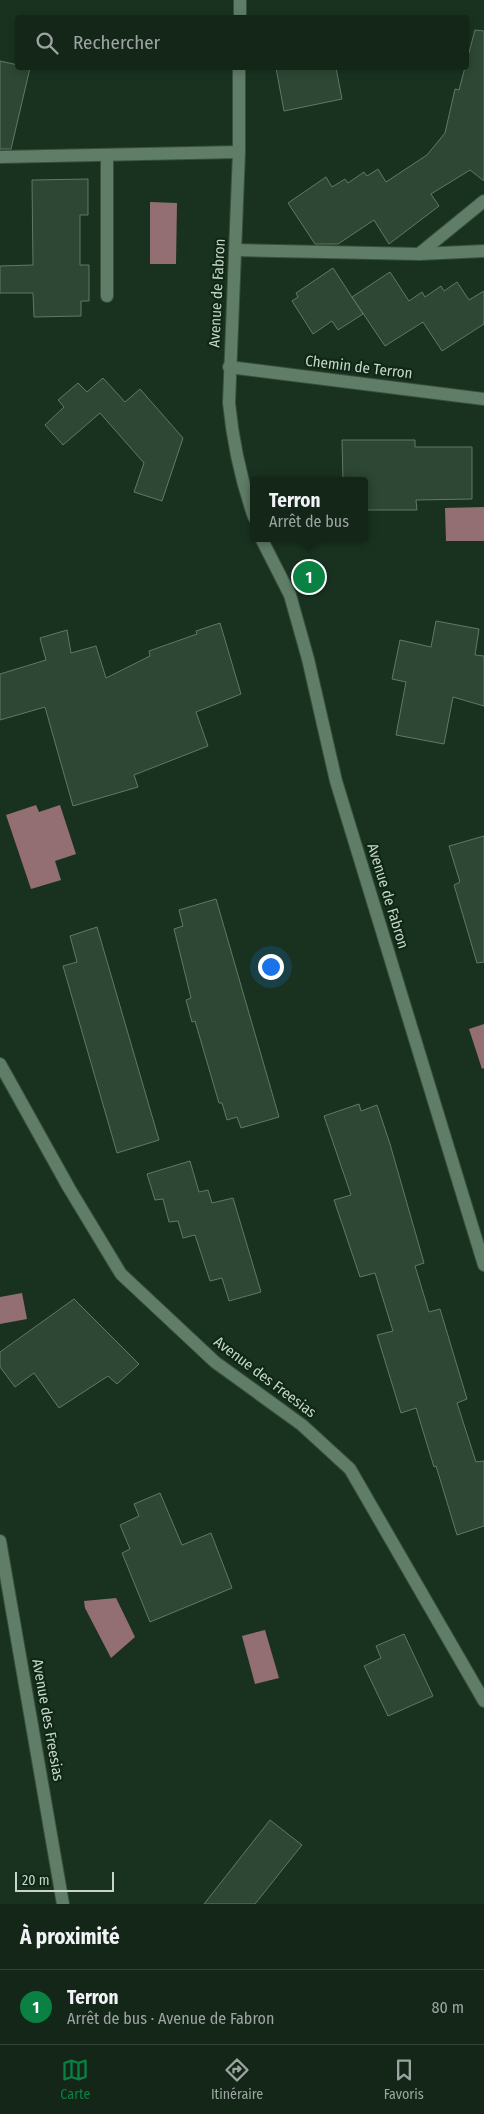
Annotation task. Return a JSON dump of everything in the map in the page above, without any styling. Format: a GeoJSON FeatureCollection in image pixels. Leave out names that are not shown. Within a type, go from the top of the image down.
{"type":"FeatureCollection","features":[{"type":"Feature","properties":{"kind":"street"},"geometry":{"type":"LineString","coordinates":[[240,0],[240,15]]}},
{"type":"Feature","properties":{"kind":"street","name":"Avenue de Fabron"},"geometry":{"type":"LineString","coordinates":[[239,70],[239,152],[229,403],[232,435],[243,486],[250,506]]}},
{"type":"Feature","properties":{"kind":"street"},"geometry":{"type":"LineString","coordinates":[[0,157],[239,152]]}},
{"type":"Feature","properties":{"kind":"street"},"geometry":{"type":"LineString","coordinates":[[107,155],[107,296]]}},
{"type":"Feature","properties":{"kind":"street"},"geometry":{"type":"LineString","coordinates":[[419,254],[484,201]]}},
{"type":"Feature","properties":{"kind":"street"},"geometry":{"type":"LineString","coordinates":[[236,250],[419,254],[484,251]]}},
{"type":"Feature","properties":{"kind":"street","name":"Chemin de Terron"},"geometry":{"type":"LineString","coordinates":[[230,367],[484,398]]}},
{"type":"Feature","properties":{"kind":"street","name":"Avenue de Fabron"},"geometry":{"type":"LineString","coordinates":[[263,542],[290,595],[308,659],[336,781],[484,1264]]}},
{"type":"Feature","properties":{"kind":"street","name":"Avenue des Freesias"},"geometry":{"type":"LineString","coordinates":[[0,1064],[69,1188],[121,1274],[215,1362],[302,1425],[350,1469],[484,1701]]}},
{"type":"Feature","properties":{"kind":"street","name":"Avenue des Freesias"},"geometry":{"type":"LineString","coordinates":[[0,1541],[63,1904]]}},
{"type":"Feature","properties":{"kind":"shaded area"},"geometry":{"type":"Polygon","coordinates":[[[150,202],[177,203],[176,264],[150,264],[150,202]]]}},
{"type":"Feature","properties":{"kind":"shaded area"},"geometry":{"type":"Polygon","coordinates":[[[484,507],[484,541],[446,541],[445,508],[484,507]]]}},
{"type":"Feature","properties":{"kind":"shaded area"},"geometry":{"type":"Polygon","coordinates":[[[36,805],[39,812],[60,805],[76,854],[55,861],[61,880],[31,889],[6,815],[36,805]]]}},
{"type":"Feature","properties":{"kind":"shaded area"},"geometry":{"type":"Polygon","coordinates":[[[484,1024],[484,1068],[482,1069],[469,1029],[484,1024]]]}},
{"type":"Feature","properties":{"kind":"shaded area"},"geometry":{"type":"Polygon","coordinates":[[[22,1293],[27,1319],[0,1324],[0,1297],[22,1293]]]}},
{"type":"Feature","properties":{"kind":"shaded area"},"geometry":{"type":"Polygon","coordinates":[[[116,1598],[135,1637],[111,1658],[85,1608],[84,1601],[116,1598]]]}},
{"type":"Feature","properties":{"kind":"shaded area"},"geometry":{"type":"Polygon","coordinates":[[[265,1630],[279,1678],[255,1684],[242,1636],[265,1630]]]}},
{"type":"Feature","properties":{"kind":"building"},"geometry":{"type":"Polygon","coordinates":[[[475,30],[484,31],[484,181],[470,170],[431,194],[439,206],[389,244],[374,220],[338,244],[315,244],[288,203],[326,177],[332,187],[345,179],[348,183],[364,172],[367,176],[378,169],[386,182],[427,155],[445,133],[455,89],[459,90],[464,70],[469,70],[469,52],[475,30]]]}},
{"type":"Feature","properties":{"kind":"building"},"geometry":{"type":"Polygon","coordinates":[[[0,61],[15,64],[15,70],[30,70],[11,149],[0,149],[0,61]]]}},
{"type":"Feature","properties":{"kind":"building"},"geometry":{"type":"Polygon","coordinates":[[[276,70],[336,70],[342,99],[284,111],[276,70]]]}},
{"type":"Feature","properties":{"kind":"building"},"geometry":{"type":"Polygon","coordinates":[[[88,179],[88,215],[80,215],[80,265],[89,265],[89,301],[81,301],[81,316],[34,317],[33,293],[0,293],[0,266],[33,265],[32,180],[88,179]]]}},
{"type":"Feature","properties":{"kind":"building"},"geometry":{"type":"Polygon","coordinates":[[[333,268],[363,314],[338,330],[332,321],[313,334],[292,301],[298,297],[296,293],[333,268]]]}},
{"type":"Feature","properties":{"kind":"building"},"geometry":{"type":"Polygon","coordinates":[[[390,272],[409,301],[422,292],[425,297],[441,286],[444,291],[457,282],[469,300],[484,291],[484,324],[442,351],[423,322],[385,346],[352,297],[390,272]]]}},
{"type":"Feature","properties":{"kind":"building"},"geometry":{"type":"Polygon","coordinates":[[[103,378],[125,402],[140,389],[183,438],[162,501],[134,492],[144,463],[100,413],[63,445],[45,425],[64,407],[58,400],[78,383],[87,392],[103,378]]]}},
{"type":"Feature","properties":{"kind":"building"},"geometry":{"type":"Polygon","coordinates":[[[342,440],[415,440],[415,447],[472,447],[472,499],[416,500],[417,510],[368,510],[368,477],[343,477],[342,440]]]}},
{"type":"Feature","properties":{"kind":"building"},"geometry":{"type":"Polygon","coordinates":[[[436,621],[479,629],[475,655],[484,656],[484,706],[453,697],[444,744],[396,735],[406,682],[392,679],[400,640],[431,647],[436,621]]]}},
{"type":"Feature","properties":{"kind":"building"},"geometry":{"type":"Polygon","coordinates":[[[220,623],[241,694],[196,712],[208,746],[134,775],[138,787],[73,806],[45,707],[0,720],[0,674],[46,660],[40,638],[67,630],[71,653],[96,646],[106,678],[150,656],[149,651],[197,634],[196,631],[220,623]]]}},
{"type":"Feature","properties":{"kind":"building"},"geometry":{"type":"Polygon","coordinates":[[[484,836],[484,962],[477,963],[454,885],[460,882],[449,846],[484,836]]]}},
{"type":"Feature","properties":{"kind":"building"},"geometry":{"type":"Polygon","coordinates":[[[216,899],[279,1117],[241,1128],[237,1117],[227,1120],[222,1103],[219,1103],[195,1021],[192,1022],[186,1000],[191,998],[174,929],[183,926],[179,910],[216,899]]]}},
{"type":"Feature","properties":{"kind":"building"},"geometry":{"type":"Polygon","coordinates":[[[97,927],[159,1140],[117,1153],[63,966],[77,962],[70,936],[97,927]]]}},
{"type":"Feature","properties":{"kind":"building"},"geometry":{"type":"Polygon","coordinates":[[[359,1104],[361,1111],[377,1105],[424,1263],[415,1266],[429,1312],[440,1309],[467,1399],[457,1403],[476,1462],[484,1461],[484,1526],[457,1535],[416,1408],[401,1413],[377,1335],[393,1331],[375,1273],[360,1277],[334,1200],[351,1195],[324,1116],[359,1104]]]}},
{"type":"Feature","properties":{"kind":"building"},"geometry":{"type":"Polygon","coordinates":[[[190,1161],[199,1192],[208,1190],[212,1203],[233,1198],[261,1292],[229,1301],[222,1278],[210,1281],[195,1235],[183,1238],[178,1221],[169,1222],[163,1199],[155,1200],[147,1174],[190,1161]]]}},
{"type":"Feature","properties":{"kind":"building"},"geometry":{"type":"Polygon","coordinates":[[[74,1299],[139,1364],[117,1384],[108,1376],[59,1408],[34,1373],[15,1387],[0,1367],[0,1352],[74,1299]]]}},
{"type":"Feature","properties":{"kind":"building"},"geometry":{"type":"Polygon","coordinates":[[[160,1493],[182,1545],[211,1533],[232,1588],[150,1622],[122,1553],[130,1549],[120,1525],[139,1516],[134,1504],[160,1493]]]}},
{"type":"Feature","properties":{"kind":"building"},"geometry":{"type":"Polygon","coordinates":[[[404,1634],[433,1696],[388,1716],[364,1666],[381,1658],[376,1646],[404,1634]]]}},
{"type":"Feature","properties":{"kind":"building"},"geometry":{"type":"Polygon","coordinates":[[[270,1820],[302,1845],[255,1904],[204,1904],[270,1820]]]}},
{"type":"Feature","properties":{"kind":"place","name":"Terron"},"geometry":{"type":"Point","coordinates":[309,577]}}]}
